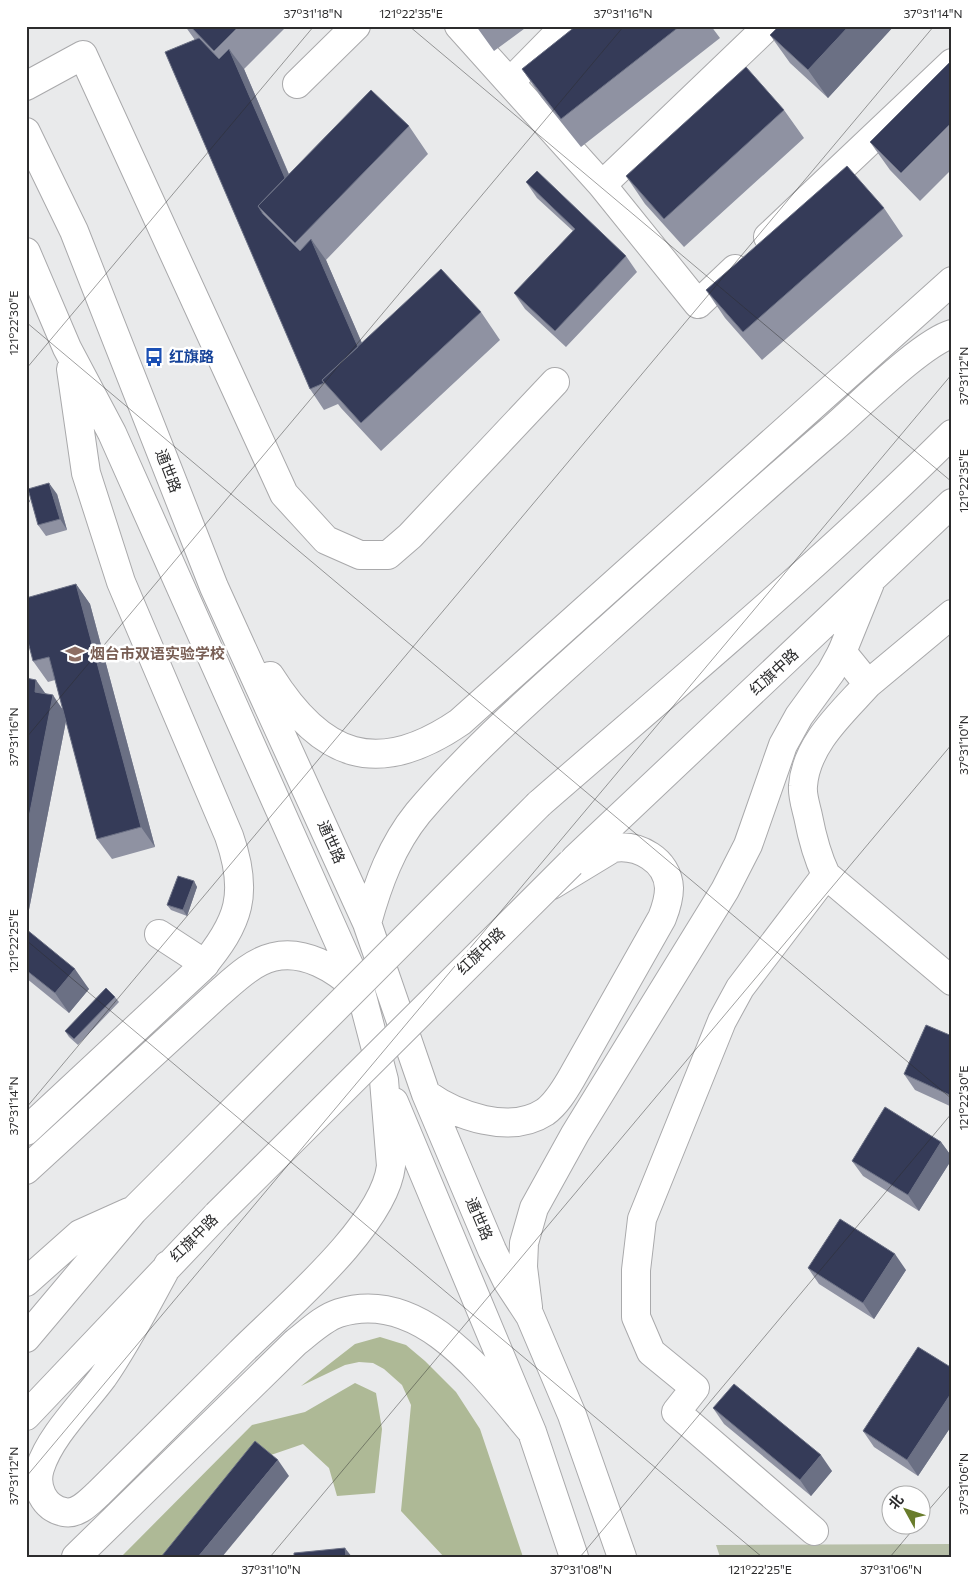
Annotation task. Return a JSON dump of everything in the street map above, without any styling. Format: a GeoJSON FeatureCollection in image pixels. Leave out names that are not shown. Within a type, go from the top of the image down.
{"type":"FeatureCollection","features":[{"type":"Feature","properties":{"kind":"main road"},"geometry":{"type":"LineString","coordinates":[[297,84],[356,26]]}},
{"type":"Feature","properties":{"kind":"main road"},"geometry":{"type":"LineString","coordinates":[[459,26],[602,185],[698,304],[952,63]]}},
{"type":"Feature","properties":{"kind":"main road"},"geometry":{"type":"LineString","coordinates":[[510,82],[565,26]]}},
{"type":"Feature","properties":{"kind":"main road"},"geometry":{"type":"LineString","coordinates":[[602,185],[768,26]]}},
{"type":"Feature","properties":{"kind":"main road"},"geometry":{"type":"LineString","coordinates":[[26,86],[83,55],[284,494],[326,540],[360,555],[388,555],[410,536],[555,382]]}},
{"type":"Feature","properties":{"kind":"main road","name":"通世路"},"geometry":{"type":"LineString","coordinates":[[26,132],[74,231],[214,587],[367,923],[426,1094],[492,1250],[507,1281],[530,1316],[572,1415],[622,1557]]}},
{"type":"Feature","properties":{"kind":"main road"},"geometry":{"type":"LineString","coordinates":[[26,252],[67,348],[112,433],[361,992],[384,1080],[532,1432],[574,1557]]}},
{"type":"Feature","properties":{"kind":"main road"},"geometry":{"type":"LineString","coordinates":[[214,587],[284,698],[312,728],[338,746],[359,754],[398,751],[418,746],[438,737],[460,722],[952,281]]}},
{"type":"Feature","properties":{"kind":"main road"},"geometry":{"type":"LineString","coordinates":[[367,923],[383,872],[404,833],[418,814],[478,746],[768,485],[903,367],[926,348],[952,334]]}},
{"type":"Feature","properties":{"kind":"main road"},"geometry":{"type":"LineString","coordinates":[[26,1131],[180,990],[205,964],[233,918],[241,886],[238,862],[229,836],[121,582],[86,473],[67,348]]}},
{"type":"Feature","properties":{"kind":"main road"},"geometry":{"type":"LineString","coordinates":[[900,485],[952,425]]}},
{"type":"Feature","properties":{"kind":"main road"},"geometry":{"type":"LineString","coordinates":[[26,1338],[133,1211],[539,804],[900,485],[952,434]]}},
{"type":"Feature","properties":{"kind":"main road","name":"红旗中路"},"geometry":{"type":"LineString","coordinates":[[26,1416],[217,1215],[544,889],[870,583],[952,503]]}},
{"type":"Feature","properties":{"kind":"main road"},"geometry":{"type":"LineString","coordinates":[[530,1316],[524,1243],[534,1208],[580,1126],[725,890],[748,844],[783,745],[799,716],[831,672],[842,652],[870,583]]}},
{"type":"Feature","properties":{"kind":"main road"},"geometry":{"type":"LineString","coordinates":[[952,614],[868,684],[826,730],[814,750],[806,770],[803,788],[812,835],[826,875],[952,981]]}},
{"type":"Feature","properties":{"kind":"main road"},"geometry":{"type":"LineString","coordinates":[[842,652],[868,684]]}},
{"type":"Feature","properties":{"kind":"main road"},"geometry":{"type":"LineString","coordinates":[[426,1094],[452,1110],[476,1118],[500,1122],[530,1120],[547,1111],[560,1097],[571,1079],[662,918],[667,904],[669,887],[666,876],[653,858],[642,851],[623,846],[613,848],[544,889]]}},
{"type":"Feature","properties":{"kind":"main road"},"geometry":{"type":"LineString","coordinates":[[814,1531],[676,1412],[695,1388],[651,1352],[636,1317],[636,1270],[642,1219],[722,1021],[757,962],[826,875]]}},
{"type":"Feature","properties":{"kind":"main road"},"geometry":{"type":"LineString","coordinates":[[159,934],[205,964]]}},
{"type":"Feature","properties":{"kind":"main road"},"geometry":{"type":"LineString","coordinates":[[26,1170],[218,994],[242,974],[258,964],[273,957],[294,956],[323,963],[340,972],[361,992]]}},
{"type":"Feature","properties":{"kind":"main road"},"geometry":{"type":"LineString","coordinates":[[168,1265],[132,1331],[43,1461],[40,1470],[40,1492],[48,1505],[62,1512],[79,1510],[99,1493],[333,1261],[363,1226],[383,1195],[389,1180],[391,1166],[384,1080]]}},
{"type":"Feature","properties":{"kind":"main road"},"geometry":{"type":"LineString","coordinates":[[26,1282],[80,1234],[133,1211]]}},
{"type":"Feature","properties":{"kind":"main road"},"geometry":{"type":"LineString","coordinates":[[76,1557],[295,1343],[318,1325],[338,1313],[362,1309],[393,1311],[410,1317],[432,1329],[454,1346],[487,1379],[532,1432]]}},
{"type":"Feature","properties":{"kind":"green space"},"geometry":{"type":"Polygon","coordinates":[[[380,1337],[406,1345],[456,1392],[480,1429],[523,1557],[444,1557],[401,1511],[411,1405],[402,1385],[384,1369],[373,1363],[359,1362],[345,1365],[301,1386],[355,1344],[380,1337]]]}},
{"type":"Feature","properties":{"kind":"green space"},"geometry":{"type":"Polygon","coordinates":[[[355,1383],[376,1393],[382,1429],[375,1493],[337,1496],[329,1468],[303,1444],[268,1456],[185,1557],[121,1557],[252,1425],[305,1412],[355,1383]]]}},
{"type":"Feature","properties":{"kind":"green space"},"geometry":{"type":"Polygon","coordinates":[[[952,1544],[952,1557],[720,1557],[716,1545],[952,1544]]]}},
{"type":"Feature","properties":{"kind":"building"},"geometry":{"type":"Polygon","coordinates":[[[190,26],[239,26],[214,51],[190,26]]]}},
{"type":"Feature","properties":{"kind":"building"},"geometry":{"type":"Polygon","coordinates":[[[576,26],[680,26],[561,119],[522,69],[576,26]]]}},
{"type":"Feature","properties":{"kind":"building"},"geometry":{"type":"Polygon","coordinates":[[[779,26],[849,26],[808,70],[770,35],[779,26]]]}},
{"type":"Feature","properties":{"kind":"building"},"geometry":{"type":"Polygon","coordinates":[[[199,38],[219,59],[229,49],[285,178],[258,206],[263,214],[300,251],[311,239],[358,347],[322,380],[324,383],[310,389],[165,52],[199,38]]]}},
{"type":"Feature","properties":{"kind":"building"},"geometry":{"type":"Polygon","coordinates":[[[952,60],[952,122],[901,173],[870,142],[952,60]]]}},
{"type":"Feature","properties":{"kind":"building"},"geometry":{"type":"Polygon","coordinates":[[[746,67],[784,110],[664,219],[626,176],[746,67]]]}},
{"type":"Feature","properties":{"kind":"building"},"geometry":{"type":"Polygon","coordinates":[[[371,90],[409,126],[295,243],[258,206],[371,90]]]}},
{"type":"Feature","properties":{"kind":"building"},"geometry":{"type":"Polygon","coordinates":[[[847,166],[884,208],[743,332],[706,290],[847,166]]]}},
{"type":"Feature","properties":{"kind":"building"},"geometry":{"type":"Polygon","coordinates":[[[537,171],[626,256],[555,331],[514,293],[575,229],[526,182],[537,171]]]}},
{"type":"Feature","properties":{"kind":"building"},"geometry":{"type":"Polygon","coordinates":[[[441,269],[481,312],[361,423],[322,380],[441,269]]]}},
{"type":"Feature","properties":{"kind":"building"},"geometry":{"type":"Polygon","coordinates":[[[49,483],[60,519],[38,525],[28,489],[49,483]]]}},
{"type":"Feature","properties":{"kind":"building"},"geometry":{"type":"Polygon","coordinates":[[[76,584],[141,827],[97,839],[49,657],[33,661],[26,634],[26,598],[76,584]]]}},
{"type":"Feature","properties":{"kind":"building"},"geometry":{"type":"Polygon","coordinates":[[[26,678],[36,680],[35,692],[53,695],[26,832],[26,678]]]}},
{"type":"Feature","properties":{"kind":"building"},"geometry":{"type":"Polygon","coordinates":[[[178,876],[194,881],[183,910],[167,905],[178,876]]]}},
{"type":"Feature","properties":{"kind":"building"},"geometry":{"type":"Polygon","coordinates":[[[26,929],[75,969],[55,993],[26,970],[26,929]]]}},
{"type":"Feature","properties":{"kind":"building"},"geometry":{"type":"Polygon","coordinates":[[[106,988],[115,997],[74,1039],[65,1031],[106,988]]]}},
{"type":"Feature","properties":{"kind":"building"},"geometry":{"type":"Polygon","coordinates":[[[926,1025],[952,1036],[952,1096],[904,1074],[926,1025]]]}},
{"type":"Feature","properties":{"kind":"building"},"geometry":{"type":"Polygon","coordinates":[[[885,1107],[941,1142],[908,1195],[852,1161],[885,1107]]]}},
{"type":"Feature","properties":{"kind":"building"},"geometry":{"type":"Polygon","coordinates":[[[840,1219],[895,1254],[863,1303],[808,1268],[840,1219]]]}},
{"type":"Feature","properties":{"kind":"building"},"geometry":{"type":"Polygon","coordinates":[[[918,1347],[952,1368],[952,1392],[907,1460],[863,1431],[918,1347]]]}},
{"type":"Feature","properties":{"kind":"building"},"geometry":{"type":"Polygon","coordinates":[[[734,1384],[821,1455],[800,1480],[713,1408],[734,1384]]]}},
{"type":"Feature","properties":{"kind":"building"},"geometry":{"type":"Polygon","coordinates":[[[255,1441],[278,1460],[198,1557],[161,1557],[255,1441]]]}},
{"type":"Feature","properties":{"kind":"building"},"geometry":{"type":"Polygon","coordinates":[[[345,1548],[346,1557],[294,1557],[294,1553],[345,1548]]]}},
{"type":"Feature","properties":{"kind":"place","name":"红旗路"},"geometry":{"type":"Point","coordinates":[154,357]}},
{"type":"Feature","properties":{"kind":"place","name":"烟台市双语实验学校"},"geometry":{"type":"Point","coordinates":[75,654]}}]}
